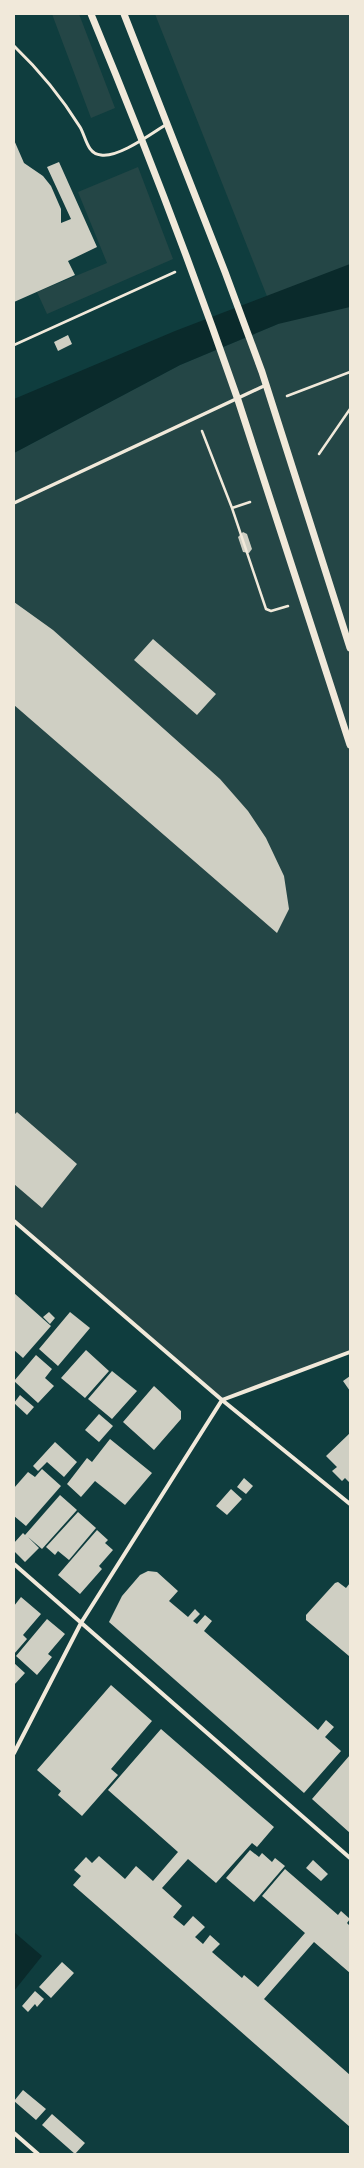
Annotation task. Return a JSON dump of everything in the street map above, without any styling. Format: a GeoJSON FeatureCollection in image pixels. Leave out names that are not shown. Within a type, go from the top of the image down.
{"type":"FeatureCollection","features":[{"type":"Feature","properties":{"kind":"street"},"geometry":{"type":"LineString","coordinates":[[91,14],[143,140],[190,265],[237,399],[350,745]]}},
{"type":"Feature","properties":{"kind":"street"},"geometry":{"type":"LineString","coordinates":[[124,14],[225,272],[262,372],[350,648]]}},
{"type":"Feature","properties":{"kind":"street"},"geometry":{"type":"LineString","coordinates":[[14,503],[266,385]]}},
{"type":"Feature","properties":{"kind":"street"},"geometry":{"type":"LineString","coordinates":[[14,1221],[222,1400],[350,1504]]}},
{"type":"Feature","properties":{"kind":"street"},"geometry":{"type":"LineString","coordinates":[[14,1753],[81,1623],[222,1400],[350,1352]]}},
{"type":"Feature","properties":{"kind":"street"},"geometry":{"type":"LineString","coordinates":[[14,1564],[350,1858]]}},
{"type":"Feature","properties":{"kind":"street"},"geometry":{"type":"LineString","coordinates":[[14,2133],[38,2154]]}},
{"type":"Feature","properties":{"kind":"lane"},"geometry":{"type":"LineString","coordinates":[[14,46],[34,65],[81,128],[88,146],[95,154],[103,156],[118,152],[143,140],[167,124]]}},
{"type":"Feature","properties":{"kind":"path"},"geometry":{"type":"LineString","coordinates":[[14,345],[190,265]]}},
{"type":"Feature","properties":{"kind":"path"},"geometry":{"type":"LineString","coordinates":[[272,402],[350,372]]}},
{"type":"Feature","properties":{"kind":"path"},"geometry":{"type":"LineString","coordinates":[[319,454],[350,409]]}},
{"type":"Feature","properties":{"kind":"path"},"geometry":{"type":"LineString","coordinates":[[197,417],[232,508],[264,602]]}},
{"type":"Feature","properties":{"kind":"path"},"geometry":{"type":"LineString","coordinates":[[232,508],[250,502]]}},
{"type":"Feature","properties":{"kind":"shaded area"},"geometry":{"type":"Polygon","coordinates":[[[52,14],[79,14],[115,108],[91,118],[52,14]]]}},
{"type":"Feature","properties":{"kind":"shaded area"},"geometry":{"type":"Polygon","coordinates":[[[155,14],[350,14],[350,1352],[222,1400],[14,1221],[14,453],[180,365],[278,324],[155,14]]]}},
{"type":"Feature","properties":{"kind":"shaded area"},"geometry":{"type":"Polygon","coordinates":[[[138,167],[173,259],[47,314],[37,292],[107,263],[78,192],[138,167]]]}},
{"type":"Feature","properties":{"kind":"shaded area"},"geometry":{"type":"Polygon","coordinates":[[[350,264],[350,307],[278,324],[180,365],[14,453],[14,399],[175,331],[350,264]]]}},
{"type":"Feature","properties":{"kind":"shaded area"},"geometry":{"type":"Polygon","coordinates":[[[14,1932],[42,1956],[14,1991],[14,1932]]]}},
{"type":"Feature","properties":{"kind":"building"},"geometry":{"type":"Polygon","coordinates":[[[14,140],[24,163],[43,176],[51,186],[61,209],[61,223],[71,219],[47,167],[59,162],[97,247],[68,261],[75,275],[14,302],[14,140]]]}},
{"type":"Feature","properties":{"kind":"building"},"geometry":{"type":"Polygon","coordinates":[[[68,335],[72,344],[58,351],[54,342],[68,335]]]}},
{"type":"Feature","properties":{"kind":"building"},"geometry":{"type":"Polygon","coordinates":[[[243,532],[247,534],[252,549],[249,553],[243,552],[238,537],[243,532]]]}},
{"type":"Feature","properties":{"kind":"building"},"geometry":{"type":"Polygon","coordinates":[[[14,602],[53,630],[220,779],[248,811],[266,838],[284,876],[289,909],[277,933],[14,705],[14,602]]]}},
{"type":"Feature","properties":{"kind":"building"},"geometry":{"type":"Polygon","coordinates":[[[153,639],[216,694],[197,715],[134,660],[153,639]]]}},
{"type":"Feature","properties":{"kind":"building"},"geometry":{"type":"Polygon","coordinates":[[[17,1112],[77,1164],[42,1208],[14,1184],[14,1115],[17,1112]]]}},
{"type":"Feature","properties":{"kind":"building"},"geometry":{"type":"Polygon","coordinates":[[[14,1293],[51,1326],[23,1358],[14,1350],[14,1293]]]}},
{"type":"Feature","properties":{"kind":"building"},"geometry":{"type":"Polygon","coordinates":[[[49,1312],[55,1318],[50,1324],[43,1317],[49,1312]]]}},
{"type":"Feature","properties":{"kind":"building"},"geometry":{"type":"Polygon","coordinates":[[[70,1312],[90,1328],[58,1366],[39,1349],[70,1312]]]}},
{"type":"Feature","properties":{"kind":"building"},"geometry":{"type":"Polygon","coordinates":[[[86,1350],[109,1371],[85,1398],[61,1378],[86,1350]]]}},
{"type":"Feature","properties":{"kind":"building"},"geometry":{"type":"Polygon","coordinates":[[[36,1355],[52,1369],[45,1378],[54,1386],[38,1403],[14,1381],[36,1355]]]}},
{"type":"Feature","properties":{"kind":"building"},"geometry":{"type":"Polygon","coordinates":[[[112,1371],[137,1391],[112,1419],[88,1399],[112,1371]]]}},
{"type":"Feature","properties":{"kind":"building"},"geometry":{"type":"Polygon","coordinates":[[[350,1376],[350,1391],[343,1381],[350,1376]]]}},
{"type":"Feature","properties":{"kind":"building"},"geometry":{"type":"Polygon","coordinates":[[[154,1386],[181,1411],[181,1419],[154,1450],[123,1422],[154,1386]]]}},
{"type":"Feature","properties":{"kind":"building"},"geometry":{"type":"Polygon","coordinates":[[[20,1395],[34,1407],[27,1415],[14,1403],[20,1395]]]}},
{"type":"Feature","properties":{"kind":"building"},"geometry":{"type":"Polygon","coordinates":[[[99,1414],[113,1426],[99,1442],[85,1430],[99,1414]]]}},
{"type":"Feature","properties":{"kind":"building"},"geometry":{"type":"Polygon","coordinates":[[[350,1433],[350,1483],[345,1478],[342,1481],[332,1471],[337,1467],[326,1456],[350,1433]]]}},
{"type":"Feature","properties":{"kind":"building"},"geometry":{"type":"Polygon","coordinates":[[[110,1439],[152,1473],[125,1505],[95,1481],[81,1497],[67,1484],[87,1458],[92,1462],[110,1439]]]}},
{"type":"Feature","properties":{"kind":"building"},"geometry":{"type":"Polygon","coordinates":[[[55,1442],[77,1462],[64,1477],[47,1462],[38,1471],[33,1466],[55,1442]]]}},
{"type":"Feature","properties":{"kind":"building"},"geometry":{"type":"Polygon","coordinates":[[[42,1469],[61,1486],[26,1526],[14,1516],[14,1488],[28,1472],[35,1477],[42,1469]]]}},
{"type":"Feature","properties":{"kind":"building"},"geometry":{"type":"Polygon","coordinates":[[[244,1478],[253,1486],[246,1494],[237,1487],[244,1478]]]}},
{"type":"Feature","properties":{"kind":"building"},"geometry":{"type":"Polygon","coordinates":[[[231,1489],[242,1499],[227,1515],[216,1506],[231,1489]]]}},
{"type":"Feature","properties":{"kind":"building"},"geometry":{"type":"Polygon","coordinates":[[[60,1495],[77,1510],[42,1549],[28,1537],[39,1548],[25,1562],[14,1551],[14,1543],[23,1533],[25,1535],[60,1495]]]}},
{"type":"Feature","properties":{"kind":"building"},"geometry":{"type":"Polygon","coordinates":[[[78,1512],[96,1528],[69,1560],[58,1551],[55,1555],[46,1547],[78,1512]]]}},
{"type":"Feature","properties":{"kind":"building"},"geometry":{"type":"Polygon","coordinates":[[[97,1530],[108,1540],[105,1543],[113,1550],[99,1566],[102,1569],[80,1594],[58,1575],[97,1530]]]}},
{"type":"Feature","properties":{"kind":"building"},"geometry":{"type":"Polygon","coordinates":[[[148,1571],[157,1572],[178,1591],[169,1601],[188,1617],[195,1609],[200,1614],[193,1621],[197,1624],[205,1615],[212,1621],[204,1631],[318,1730],[326,1720],[334,1727],[325,1737],[341,1751],[304,1793],[109,1622],[122,1596],[140,1575],[148,1571]]]}},
{"type":"Feature","properties":{"kind":"building"},"geometry":{"type":"Polygon","coordinates":[[[338,1582],[346,1588],[350,1583],[349,1656],[306,1620],[306,1615],[335,1583],[338,1582]]]}},
{"type":"Feature","properties":{"kind":"building"},"geometry":{"type":"Polygon","coordinates":[[[21,1597],[41,1614],[23,1635],[27,1639],[14,1654],[14,1606],[21,1597]]]}},
{"type":"Feature","properties":{"kind":"building"},"geometry":{"type":"Polygon","coordinates":[[[47,1619],[65,1634],[48,1654],[52,1657],[37,1675],[16,1656],[47,1619]]]}},
{"type":"Feature","properties":{"kind":"building"},"geometry":{"type":"Polygon","coordinates":[[[14,1663],[25,1673],[14,1685],[14,1663]]]}},
{"type":"Feature","properties":{"kind":"building"},"geometry":{"type":"Polygon","coordinates":[[[111,1685],[152,1721],[111,1769],[118,1775],[82,1816],[58,1795],[61,1791],[37,1770],[111,1685]]]}},
{"type":"Feature","properties":{"kind":"building"},"geometry":{"type":"Polygon","coordinates":[[[161,1729],[274,1827],[257,1847],[252,1843],[216,1883],[188,1859],[162,1888],[182,1906],[173,1917],[184,1926],[193,1916],[205,1927],[195,1937],[203,1944],[210,1935],[220,1944],[212,1952],[242,1978],[244,1975],[258,1987],[305,1933],[262,1896],[285,1869],[338,1915],[341,1911],[350,1919],[347,1923],[350,1926],[350,1973],[314,1942],[264,1999],[350,2075],[350,2127],[73,1885],[81,1876],[74,1870],[86,1857],[92,1863],[99,1856],[125,1879],[136,1866],[153,1881],[178,1852],[108,1790],[161,1729]]]}},
{"type":"Feature","properties":{"kind":"building"},"geometry":{"type":"Polygon","coordinates":[[[350,1755],[350,1833],[312,1799],[350,1755]]]}},
{"type":"Feature","properties":{"kind":"building"},"geometry":{"type":"Polygon","coordinates":[[[250,1850],[259,1857],[262,1853],[272,1862],[275,1858],[285,1866],[254,1902],[226,1878],[250,1850]]]}},
{"type":"Feature","properties":{"kind":"building"},"geometry":{"type":"Polygon","coordinates":[[[313,1860],[328,1874],[321,1881],[306,1868],[313,1860]]]}},
{"type":"Feature","properties":{"kind":"building"},"geometry":{"type":"Polygon","coordinates":[[[62,1962],[74,1973],[51,1998],[39,1987],[62,1962]]]}},
{"type":"Feature","properties":{"kind":"building"},"geometry":{"type":"Polygon","coordinates":[[[35,1991],[44,1999],[37,2007],[35,2004],[28,2012],[22,2006],[35,1991]]]}},
{"type":"Feature","properties":{"kind":"building"},"geometry":{"type":"Polygon","coordinates":[[[23,2090],[46,2109],[36,2120],[14,2101],[23,2090]]]}},
{"type":"Feature","properties":{"kind":"building"},"geometry":{"type":"Polygon","coordinates":[[[52,2114],[85,2143],[75,2154],[42,2125],[52,2114]]]}}]}
